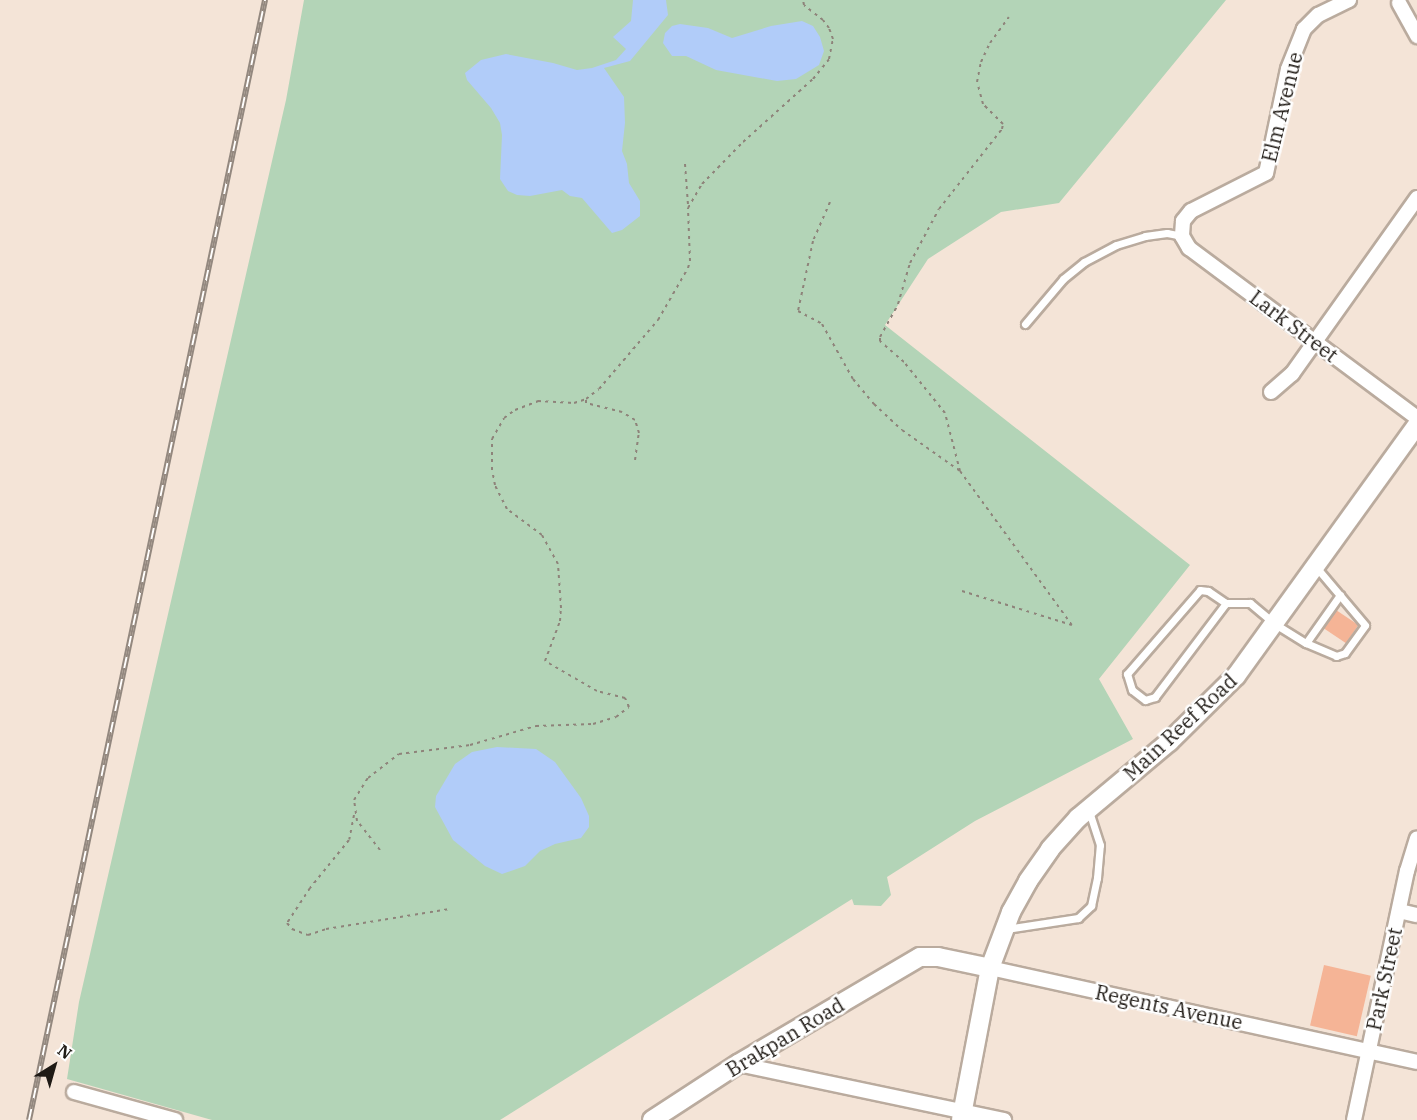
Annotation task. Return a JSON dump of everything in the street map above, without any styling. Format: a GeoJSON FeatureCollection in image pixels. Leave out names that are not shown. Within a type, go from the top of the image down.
{"type":"FeatureCollection","features":[{"type":"Feature","properties":{"kind":"main road","name":"Main Reef Road"},"geometry":{"type":"LineString","coordinates":[[962,1116],[990,968],[1004,929],[1028,881],[1050,849],[1088,810],[1198,715],[1236,676],[1417,426]]}},
{"type":"Feature","properties":{"kind":"main road","name":"Regents Avenue"},"geometry":{"type":"LineString","coordinates":[[920,957],[938,957],[990,968]]}},
{"type":"Feature","properties":{"kind":"main road","name":"Brakpan Road"},"geometry":{"type":"LineString","coordinates":[[652,1120],[738,1064],[920,957]]}},
{"type":"Feature","properties":{"kind":"street","name":"Elm Avenue"},"geometry":{"type":"LineString","coordinates":[[1182,232],[1186,216],[1199,205],[1261,177],[1266,172],[1288,69],[1304,29],[1318,15],[1349,0]]}},
{"type":"Feature","properties":{"kind":"street"},"geometry":{"type":"LineString","coordinates":[[1398,1],[1417,36]]}},
{"type":"Feature","properties":{"kind":"street"},"geometry":{"type":"LineString","coordinates":[[1271,392],[1292,374],[1417,198]]}},
{"type":"Feature","properties":{"kind":"street","name":"Lark Street"},"geometry":{"type":"LineString","coordinates":[[1182,232],[1190,248],[1417,418]]}},
{"type":"Feature","properties":{"kind":"street","name":"Park Street"},"geometry":{"type":"LineString","coordinates":[[1354,1120],[1399,911],[1417,839]]}},
{"type":"Feature","properties":{"kind":"street"},"geometry":{"type":"LineString","coordinates":[[1399,911],[1417,915]]}},
{"type":"Feature","properties":{"kind":"street","name":"Regents Avenue"},"geometry":{"type":"LineString","coordinates":[[990,968],[1417,1062]]}},
{"type":"Feature","properties":{"kind":"street"},"geometry":{"type":"LineString","coordinates":[[738,1064],[962,1116],[1004,1120]]}},
{"type":"Feature","properties":{"kind":"street"},"geometry":{"type":"LineString","coordinates":[[74,1092],[147,1116],[175,1120]]}},
{"type":"Feature","properties":{"kind":"lane"},"geometry":{"type":"LineString","coordinates":[[1025,324],[1063,279],[1084,262],[1116,245],[1145,236],[1182,232]]}},
{"type":"Feature","properties":{"kind":"lane"},"geometry":{"type":"LineString","coordinates":[[1226,603],[1155,697],[1145,700],[1132,690],[1127,674],[1196,593],[1208,591],[1226,603],[1250,603],[1275,624],[1306,643],[1328,654],[1342,656],[1365,627],[1316,567]]}},
{"type":"Feature","properties":{"kind":"lane"},"geometry":{"type":"LineString","coordinates":[[1306,643],[1340,596]]}},
{"type":"Feature","properties":{"kind":"lane"},"geometry":{"type":"LineString","coordinates":[[1004,929],[1078,918],[1091,906],[1097,878],[1100,845],[1088,810]]}},
{"type":"Feature","properties":{"kind":"path"},"geometry":{"type":"LineString","coordinates":[[688,208],[710,175],[813,79],[829,59],[833,39],[829,28],[804,4],[803,0]]}},
{"type":"Feature","properties":{"kind":"path"},"geometry":{"type":"LineString","coordinates":[[960,471],[945,413],[904,362],[880,341],[880,338],[898,304],[910,263],[939,209],[1002,129],[1003,124],[983,104],[977,82],[981,62],[990,43],[1009,17]]}},
{"type":"Feature","properties":{"kind":"path"},"geometry":{"type":"LineString","coordinates":[[380,850],[357,821],[354,800],[359,790],[376,770],[399,754],[416,750],[470,746],[536,726],[593,724],[627,711],[629,704],[625,698],[597,691],[545,660],[560,621],[558,564],[542,535],[507,508],[495,485],[492,470],[492,439],[504,418],[515,410],[538,401],[574,403],[586,399],[599,388],[658,320],[690,261],[684,164]]}},
{"type":"Feature","properties":{"kind":"path"},"geometry":{"type":"LineString","coordinates":[[830,202],[813,241],[798,310],[822,324],[853,379],[874,404],[902,430],[960,471],[1072,625],[962,591]]}},
{"type":"Feature","properties":{"kind":"path"},"geometry":{"type":"LineString","coordinates":[[586,399],[586,404],[622,412],[635,420],[639,433],[635,460]]}},
{"type":"Feature","properties":{"kind":"path"},"geometry":{"type":"LineString","coordinates":[[355,812],[349,840],[310,888],[287,922],[292,929],[308,935],[326,929],[449,909]]}},
{"type":"Feature","properties":{"kind":"green space"},"geometry":{"type":"Polygon","coordinates":[[[304,0],[1226,0],[1059,203],[1001,212],[928,259],[885,325],[1190,565],[1099,679],[1133,739],[975,821],[887,877],[891,895],[881,906],[854,905],[852,899],[500,1120],[212,1120],[67,1079],[79,1002],[286,100],[304,0]]]}},
{"type":"Feature","properties":{"kind":"water"},"geometry":{"type":"Polygon","coordinates":[[[633,0],[666,0],[668,15],[630,61],[604,68],[624,97],[625,123],[622,151],[627,164],[629,183],[640,201],[640,216],[622,230],[612,233],[582,198],[570,196],[562,190],[530,196],[517,195],[508,191],[500,179],[502,135],[500,123],[491,108],[467,80],[465,73],[481,60],[506,54],[577,70],[616,60],[626,49],[613,37],[631,21],[633,0]]]}},
{"type":"Feature","properties":{"kind":"water"},"geometry":{"type":"Polygon","coordinates":[[[802,21],[813,26],[820,37],[824,51],[819,65],[796,79],[777,81],[716,70],[686,56],[672,56],[663,43],[665,33],[672,26],[680,24],[708,28],[732,38],[771,26],[802,21]]]}},
{"type":"Feature","properties":{"kind":"water"},"geometry":{"type":"Polygon","coordinates":[[[497,747],[536,749],[555,762],[581,798],[589,816],[589,827],[581,838],[555,844],[540,851],[525,866],[502,874],[485,866],[453,840],[435,807],[436,796],[455,764],[472,752],[497,747]]]}},
{"type":"Feature","properties":{"kind":"building"},"geometry":{"type":"Polygon","coordinates":[[[1336,610],[1358,625],[1346,643],[1324,628],[1336,610]]]}},
{"type":"Feature","properties":{"kind":"building"},"geometry":{"type":"Polygon","coordinates":[[[1324,965],[1371,976],[1357,1036],[1310,1025],[1324,965]]]}},
{"type":"Feature","properties":{"kind":"railway"},"geometry":{"type":"LineString","coordinates":[[29,1120],[265,0]]}}]}
